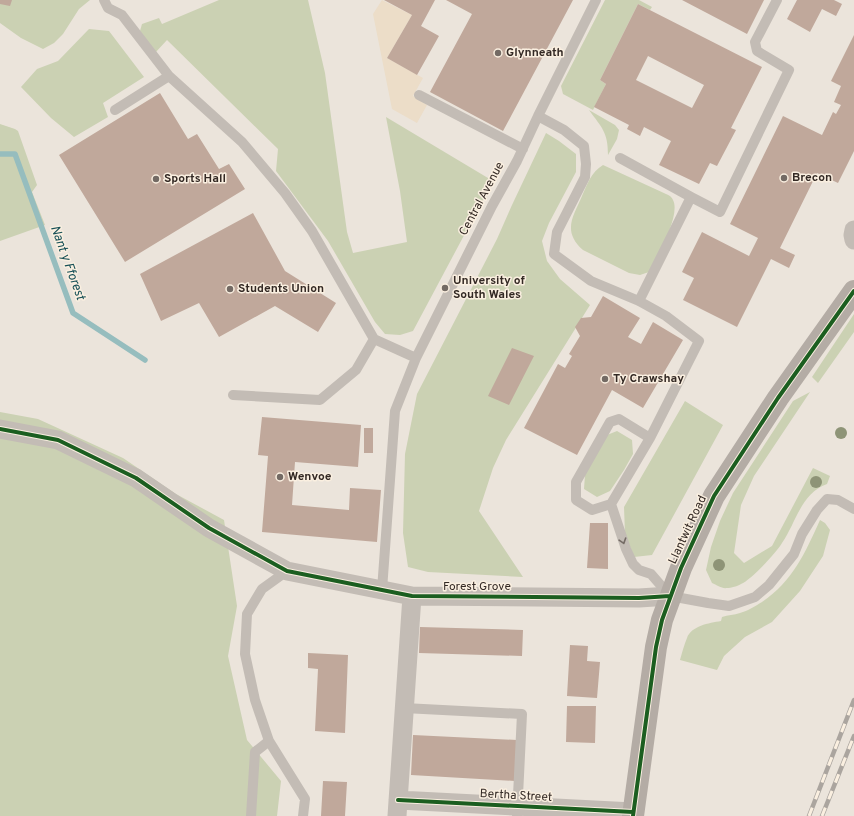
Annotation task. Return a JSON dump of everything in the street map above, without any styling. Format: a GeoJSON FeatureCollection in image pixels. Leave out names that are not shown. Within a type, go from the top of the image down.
{"type":"FeatureCollection","features":[{"type":"Feature","properties":{"kind":"main road","name":"Llantwit Road"},"geometry":{"type":"LineString","coordinates":[[633,814],[656,647],[662,620],[681,568],[714,496],[773,406],[854,291]]}},
{"type":"Feature","properties":{"kind":"street"},"geometry":{"type":"LineString","coordinates":[[854,230],[854,240]]}},
{"type":"Feature","properties":{"kind":"street","name":"Forest Grove"},"geometry":{"type":"LineString","coordinates":[[0,429],[58,440],[136,478],[210,528],[287,571],[412,596],[631,598],[670,596]]}},
{"type":"Feature","properties":{"kind":"street"},"geometry":{"type":"LineString","coordinates":[[397,808],[412,596]]}},
{"type":"Feature","properties":{"kind":"street","name":"Bertha Street"},"geometry":{"type":"LineString","coordinates":[[397,808],[633,814]]}},
{"type":"Feature","properties":{"kind":"lane"},"geometry":{"type":"LineString","coordinates":[[104,0],[108,8],[122,15],[169,76],[242,142],[285,193],[312,231],[374,339],[416,358]]}},
{"type":"Feature","properties":{"kind":"lane","name":"Central Avenue"},"geometry":{"type":"LineString","coordinates":[[382,590],[395,411],[416,358],[489,212],[523,149],[596,0]]}},
{"type":"Feature","properties":{"kind":"lane"},"geometry":{"type":"LineString","coordinates":[[620,158],[720,212],[790,70],[757,51],[755,42],[777,0]]}},
{"type":"Feature","properties":{"kind":"lane"},"geometry":{"type":"LineString","coordinates":[[115,110],[169,76]]}},
{"type":"Feature","properties":{"kind":"lane"},"geometry":{"type":"LineString","coordinates":[[419,95],[523,149]]}},
{"type":"Feature","properties":{"kind":"lane"},"geometry":{"type":"LineString","coordinates":[[538,116],[564,130],[584,146],[586,164],[585,177],[557,232],[554,254],[591,281],[639,301],[666,316],[699,341],[650,438],[611,504],[592,510],[576,500],[576,482],[610,422],[619,420],[650,438]]}},
{"type":"Feature","properties":{"kind":"lane"},"geometry":{"type":"LineString","coordinates":[[639,301],[691,197]]}},
{"type":"Feature","properties":{"kind":"lane"},"geometry":{"type":"LineString","coordinates":[[233,395],[320,400],[356,370],[374,339]]}},
{"type":"Feature","properties":{"kind":"lane"},"geometry":{"type":"LineString","coordinates":[[611,504],[632,564],[639,570],[651,574],[670,596],[708,604],[729,606],[755,596],[769,585],[794,554],[805,528],[817,510],[827,499],[838,500],[854,509]]}},
{"type":"Feature","properties":{"kind":"lane"},"geometry":{"type":"LineString","coordinates":[[287,571],[262,589],[247,614],[244,654],[255,700],[269,741],[305,799],[303,816]]}},
{"type":"Feature","properties":{"kind":"lane"},"geometry":{"type":"LineString","coordinates":[[404,708],[522,714],[518,811]]}},
{"type":"Feature","properties":{"kind":"lane"},"geometry":{"type":"LineString","coordinates":[[251,816],[255,752],[269,741]]}},
{"type":"Feature","properties":{"kind":"green space"},"geometry":{"type":"Polygon","coordinates":[[[0,0],[90,0],[79,9],[63,34],[54,43],[43,49],[21,38],[0,23],[0,0]]]}},
{"type":"Feature","properties":{"kind":"green space"},"geometry":{"type":"Polygon","coordinates":[[[219,0],[308,0],[325,73],[347,232],[353,253],[407,242],[400,191],[386,117],[493,181],[413,331],[400,335],[385,334],[375,322],[328,241],[276,171],[278,149],[167,40],[155,53],[140,31],[142,24],[159,18],[162,24],[219,0]]]}},
{"type":"Feature","properties":{"kind":"green space"},"geometry":{"type":"Polygon","coordinates":[[[605,0],[639,0],[652,7],[650,10],[638,4],[600,80],[606,84],[593,110],[563,94],[561,86],[605,0]]]}},
{"type":"Feature","properties":{"kind":"green space"},"geometry":{"type":"Polygon","coordinates":[[[89,29],[109,31],[144,77],[103,103],[108,117],[74,137],[51,118],[21,87],[37,69],[58,61],[89,29]]]}},
{"type":"Feature","properties":{"kind":"green space"},"geometry":{"type":"Polygon","coordinates":[[[589,110],[615,125],[619,130],[617,139],[608,155],[605,135],[601,126],[589,110]]]}},
{"type":"Feature","properties":{"kind":"green space"},"geometry":{"type":"Polygon","coordinates":[[[0,124],[18,131],[37,185],[32,192],[45,225],[0,241],[0,124]]]}},
{"type":"Feature","properties":{"kind":"green space"},"geometry":{"type":"Polygon","coordinates":[[[546,133],[576,154],[576,172],[549,223],[542,241],[547,261],[560,279],[590,305],[506,440],[493,468],[479,511],[523,577],[428,572],[408,567],[403,533],[405,454],[417,394],[497,239],[546,133]]]}},
{"type":"Feature","properties":{"kind":"green space"},"geometry":{"type":"Polygon","coordinates":[[[603,165],[668,195],[673,200],[675,207],[671,226],[649,272],[640,275],[629,273],[583,250],[573,236],[571,224],[575,211],[590,179],[595,171],[603,165]]]}},
{"type":"Feature","properties":{"kind":"green space"},"geometry":{"type":"Polygon","coordinates":[[[854,314],[854,332],[818,383],[812,377],[854,314]]]}},
{"type":"Feature","properties":{"kind":"green space"},"geometry":{"type":"Polygon","coordinates":[[[810,392],[754,476],[741,505],[734,553],[744,563],[772,546],[813,468],[830,476],[827,484],[818,488],[805,501],[787,535],[763,566],[740,585],[730,588],[720,587],[712,583],[706,570],[711,547],[720,521],[733,493],[793,401],[810,392]]]}},
{"type":"Feature","properties":{"kind":"green space"},"geometry":{"type":"Polygon","coordinates":[[[685,401],[723,425],[652,555],[634,557],[625,534],[624,507],[685,401]]]}},
{"type":"Feature","properties":{"kind":"green space"},"geometry":{"type":"Polygon","coordinates":[[[0,412],[38,419],[123,458],[176,494],[224,520],[237,606],[228,656],[247,740],[281,781],[277,816],[0,816],[0,412]]]}},
{"type":"Feature","properties":{"kind":"green space"},"geometry":{"type":"Polygon","coordinates":[[[617,431],[632,440],[633,454],[610,491],[597,497],[584,489],[585,475],[607,435],[617,431]]]}},
{"type":"Feature","properties":{"kind":"green space"},"geometry":{"type":"Polygon","coordinates":[[[820,520],[825,523],[830,530],[823,556],[800,591],[772,622],[745,637],[724,656],[717,670],[680,660],[689,634],[696,628],[721,621],[722,617],[749,610],[773,594],[782,585],[797,566],[820,520]]]}},
{"type":"Feature","properties":{"kind":"shaded area"},"geometry":{"type":"Polygon","coordinates":[[[382,0],[412,15],[387,58],[423,78],[413,96],[427,105],[417,123],[392,109],[373,14],[382,0]]]}},
{"type":"Feature","properties":{"kind":"building"},"geometry":{"type":"Polygon","coordinates":[[[0,0],[12,0],[10,6],[0,4],[0,0]]]}},
{"type":"Feature","properties":{"kind":"building"},"geometry":{"type":"Polygon","coordinates":[[[384,0],[435,0],[421,26],[439,36],[417,75],[387,58],[412,15],[384,0]]]}},
{"type":"Feature","properties":{"kind":"building","name":"Glynneath"},"geometry":{"type":"Polygon","coordinates":[[[446,0],[573,0],[503,131],[430,92],[472,14],[446,0]]]}},
{"type":"Feature","properties":{"kind":"building"},"geometry":{"type":"Polygon","coordinates":[[[682,0],[764,0],[747,34],[682,0]]]}},
{"type":"Feature","properties":{"kind":"building"},"geometry":{"type":"Polygon","coordinates":[[[797,0],[834,0],[842,4],[836,16],[822,9],[810,32],[787,19],[797,0]]]}},
{"type":"Feature","properties":{"kind":"building"},"geometry":{"type":"Polygon","coordinates":[[[638,4],[762,67],[731,128],[736,130],[717,166],[710,163],[699,184],[659,165],[671,141],[644,127],[640,136],[627,129],[629,125],[594,107],[606,84],[600,80],[638,4]],[[648,56],[636,80],[692,108],[704,85],[648,56]]]}},
{"type":"Feature","properties":{"kind":"building","name":"Brecon"},"geometry":{"type":"Polygon","coordinates":[[[854,35],[854,151],[838,183],[817,173],[780,248],[795,255],[789,268],[771,259],[737,327],[683,300],[694,278],[682,272],[702,232],[749,256],[758,238],[730,224],[783,116],[822,135],[833,112],[836,114],[841,105],[834,102],[841,86],[831,81],[854,35]]]}},
{"type":"Feature","properties":{"kind":"building","name":"Sports Hall"},"geometry":{"type":"Polygon","coordinates":[[[160,93],[188,139],[197,134],[219,169],[229,164],[245,189],[125,262],[59,155],[160,93]]]}},
{"type":"Feature","properties":{"kind":"building","name":"Students Union"},"geometry":{"type":"Polygon","coordinates":[[[253,213],[285,271],[336,303],[318,332],[275,306],[219,337],[199,303],[161,321],[140,274],[253,213]]]}},
{"type":"Feature","properties":{"kind":"building","name":"Ty Crawshay"},"geometry":{"type":"Polygon","coordinates":[[[603,296],[640,318],[628,337],[641,344],[653,322],[683,340],[643,408],[612,390],[577,455],[524,428],[558,364],[565,368],[572,356],[569,354],[580,336],[575,327],[581,318],[591,317],[603,296]]]}},
{"type":"Feature","properties":{"kind":"building"},"geometry":{"type":"Polygon","coordinates":[[[512,348],[534,356],[509,405],[488,396],[512,348]]]}},
{"type":"Feature","properties":{"kind":"building","name":"Wenvoe"},"geometry":{"type":"Polygon","coordinates":[[[262,417],[361,425],[358,467],[295,462],[292,505],[349,510],[350,488],[381,490],[377,542],[262,532],[268,456],[258,455],[262,417]]]}},
{"type":"Feature","properties":{"kind":"building"},"geometry":{"type":"Polygon","coordinates":[[[364,428],[373,428],[373,453],[364,453],[364,428]]]}},
{"type":"Feature","properties":{"kind":"building"},"geometry":{"type":"Polygon","coordinates":[[[590,523],[608,523],[608,569],[587,568],[590,523]]]}},
{"type":"Feature","properties":{"kind":"building"},"geometry":{"type":"Polygon","coordinates":[[[420,627],[523,630],[522,656],[419,653],[420,627]]]}},
{"type":"Feature","properties":{"kind":"building"},"geometry":{"type":"Polygon","coordinates":[[[570,645],[588,646],[587,661],[600,662],[597,698],[567,696],[570,645]]]}},
{"type":"Feature","properties":{"kind":"building"},"geometry":{"type":"Polygon","coordinates":[[[308,653],[348,655],[345,733],[315,731],[318,669],[308,668],[308,653]]]}},
{"type":"Feature","properties":{"kind":"building"},"geometry":{"type":"Polygon","coordinates":[[[567,706],[596,706],[595,743],[566,742],[567,706]]]}},
{"type":"Feature","properties":{"kind":"building"},"geometry":{"type":"Polygon","coordinates":[[[413,735],[517,740],[515,781],[411,775],[413,735]]]}},
{"type":"Feature","properties":{"kind":"building"},"geometry":{"type":"Polygon","coordinates":[[[323,781],[347,782],[345,816],[321,816],[323,781]]]}},
{"type":"Feature","properties":{"kind":"waterway","name":"Nant y Fforest"},"geometry":{"type":"LineString","coordinates":[[0,154],[15,154],[73,313],[145,360]]}},
{"type":"Feature","properties":{"kind":"railway"},"geometry":{"type":"LineString","coordinates":[[809,816],[854,700]]}},
{"type":"Feature","properties":{"kind":"railway"},"geometry":{"type":"LineString","coordinates":[[822,816],[854,736]]}},
{"type":"Feature","properties":{"kind":"cycle path"},"geometry":{"type":"LineString","coordinates":[[633,816],[656,647],[662,620],[681,568],[714,496],[778,398],[854,291]]}},
{"type":"Feature","properties":{"kind":"cycle path"},"geometry":{"type":"LineString","coordinates":[[0,429],[58,440],[136,478],[209,528],[287,571],[412,596],[639,598],[670,596]]}},
{"type":"Feature","properties":{"kind":"cycle path"},"geometry":{"type":"LineString","coordinates":[[398,800],[633,812]]}},
{"type":"Feature","properties":{"kind":"place","name":"Glynneath"},"geometry":{"type":"Point","coordinates":[498,53]}},
{"type":"Feature","properties":{"kind":"place","name":"Brecon"},"geometry":{"type":"Point","coordinates":[784,178]}},
{"type":"Feature","properties":{"kind":"place","name":"Sports Hall"},"geometry":{"type":"Point","coordinates":[156,179]}},
{"type":"Feature","properties":{"kind":"place","name":"University of South Wales"},"geometry":{"type":"Point","coordinates":[445,288]}},
{"type":"Feature","properties":{"kind":"place","name":"Students Union"},"geometry":{"type":"Point","coordinates":[230,289]}},
{"type":"Feature","properties":{"kind":"place","name":"Ty Crawshay"},"geometry":{"type":"Point","coordinates":[605,379]}},
{"type":"Feature","properties":{"kind":"place","name":"Wenvoe"},"geometry":{"type":"Point","coordinates":[280,477]}}]}
